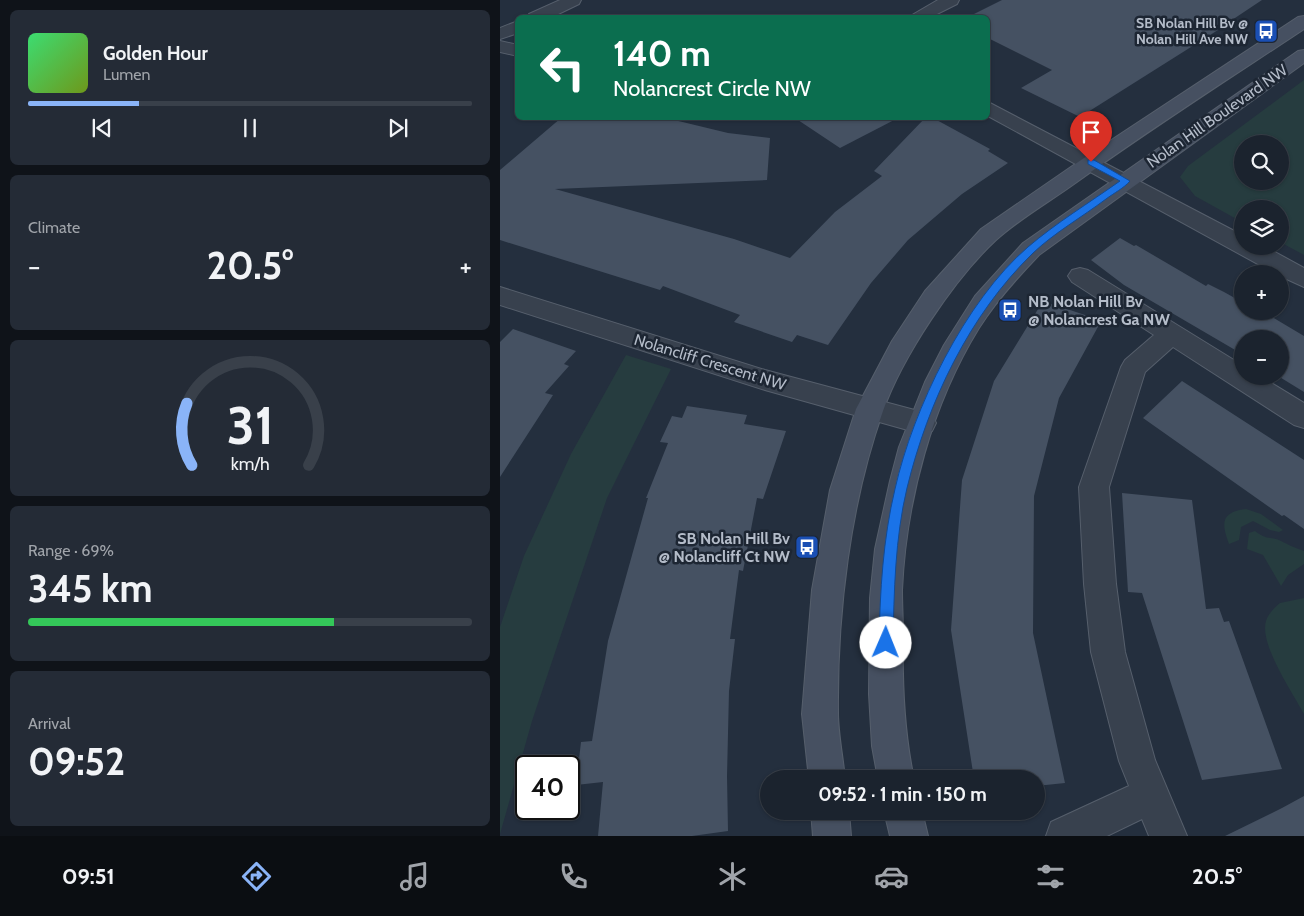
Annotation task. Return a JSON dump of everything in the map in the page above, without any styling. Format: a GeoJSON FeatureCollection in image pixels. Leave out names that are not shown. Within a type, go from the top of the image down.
{"type":"FeatureCollection","features":[{"type":"Feature","properties":{"kind":"street"},"geometry":{"type":"LineString","coordinates":[[541,15],[572,0]]}},
{"type":"Feature","properties":{"kind":"street"},"geometry":{"type":"LineString","coordinates":[[921,15],[951,0]]}},
{"type":"Feature","properties":{"kind":"street","name":"Nolan Hill Boulevard NW"},"geometry":{"type":"LineString","coordinates":[[895,770],[886,683],[887,583],[901,489],[922,423],[949,360],[971,321],[1004,277],[1109,172],[1304,22]]}},
{"type":"Feature","properties":{"kind":"street"},"geometry":{"type":"LineString","coordinates":[[500,34],[515,27]]}},
{"type":"Feature","properties":{"kind":"street"},"geometry":{"type":"LineString","coordinates":[[500,46],[515,50]]}},
{"type":"Feature","properties":{"kind":"street","name":"Nolan Hill Boulevard NW"},"geometry":{"type":"LineString","coordinates":[[825,770],[820,714],[828,590],[845,490],[870,409],[901,348],[934,297],[964,260],[989,234],[1109,172],[1304,55]]}},
{"type":"Feature","properties":{"kind":"street"},"geometry":{"type":"LineString","coordinates":[[990,109],[1234,241]]}},
{"type":"Feature","properties":{"kind":"street"},"geometry":{"type":"LineString","coordinates":[[1260,255],[1304,279]]}},
{"type":"Feature","properties":{"kind":"street"},"geometry":{"type":"LineString","coordinates":[[1080,276],[1304,417]]}},
{"type":"Feature","properties":{"kind":"street","name":"Nolancliff Crescent NW"},"geometry":{"type":"LineString","coordinates":[[500,296],[747,374],[922,423]]}},
{"type":"Feature","properties":{"kind":"street"},"geometry":{"type":"LineString","coordinates":[[1168,836],[1137,761],[1108,652],[1100,584],[1094,486],[1134,367],[1171,334]]}},
{"type":"Feature","properties":{"kind":"street"},"geometry":{"type":"LineString","coordinates":[[1065,836],[1151,795]]}},
{"type":"Feature","properties":{"kind":"street"},"geometry":{"type":"LineString","coordinates":[[831,820],[832,836]]}},
{"type":"Feature","properties":{"kind":"street"},"geometry":{"type":"LineString","coordinates":[[906,820],[909,836]]}},
{"type":"Feature","properties":{"kind":"green space"},"geometry":{"type":"Polygon","coordinates":[[[1304,80],[1304,255],[1289,247],[1289,200],[1234,200],[1234,218],[1195,196],[1180,177],[1188,166],[1304,80]]]}},
{"type":"Feature","properties":{"kind":"green space"},"geometry":{"type":"Polygon","coordinates":[[[626,355],[671,369],[607,498],[522,755],[515,755],[515,781],[500,834],[500,627],[524,556],[571,454],[626,355]]]}},
{"type":"Feature","properties":{"kind":"green space"},"geometry":{"type":"Polygon","coordinates":[[[1246,509],[1261,514],[1283,530],[1279,532],[1270,530],[1253,521],[1241,527],[1239,540],[1229,544],[1224,524],[1225,520],[1232,513],[1246,509]]]}},
{"type":"Feature","properties":{"kind":"green space"},"geometry":{"type":"Polygon","coordinates":[[[1255,531],[1263,536],[1304,551],[1304,564],[1288,575],[1281,586],[1263,555],[1247,549],[1249,533],[1255,531]]]}},
{"type":"Feature","properties":{"kind":"green space"},"geometry":{"type":"Polygon","coordinates":[[[1304,598],[1304,714],[1278,668],[1267,642],[1265,631],[1268,616],[1280,603],[1304,598]]]}},
{"type":"Feature","properties":{"kind":"building"},"geometry":{"type":"Polygon","coordinates":[[[1002,0],[1262,0],[1080,117],[1021,88],[1052,70],[990,39],[990,15],[972,15],[1002,0]]]}},
{"type":"Feature","properties":{"kind":"building"},"geometry":{"type":"Polygon","coordinates":[[[559,120],[674,120],[728,133],[770,138],[767,180],[555,189],[734,239],[790,258],[835,212],[882,176],[874,171],[923,120],[937,120],[990,149],[988,151],[1008,163],[962,194],[908,240],[871,283],[828,345],[797,335],[792,342],[734,322],[740,315],[663,286],[660,290],[500,240],[500,170],[559,120]]]}},
{"type":"Feature","properties":{"kind":"building"},"geometry":{"type":"Polygon","coordinates":[[[798,120],[894,120],[840,148],[798,120]]]}},
{"type":"Feature","properties":{"kind":"building"},"geometry":{"type":"Polygon","coordinates":[[[1120,238],[1134,246],[1136,245],[1206,286],[1208,284],[1234,298],[1234,320],[1277,320],[1304,336],[1304,392],[1289,383],[1289,330],[1234,330],[1234,349],[1124,285],[1091,260],[1120,238]]]}},
{"type":"Feature","properties":{"kind":"building"},"geometry":{"type":"Polygon","coordinates":[[[1043,301],[1085,315],[1099,325],[1059,398],[1034,496],[1033,633],[1065,783],[1045,785],[1045,770],[973,770],[951,630],[962,480],[994,381],[1043,301]]]}},
{"type":"Feature","properties":{"kind":"building"},"geometry":{"type":"Polygon","coordinates":[[[513,329],[576,351],[564,364],[569,366],[545,393],[553,395],[500,477],[500,342],[513,329]]]}},
{"type":"Feature","properties":{"kind":"building"},"geometry":{"type":"Polygon","coordinates":[[[1182,381],[1304,460],[1304,529],[1284,515],[1282,516],[1143,418],[1182,381]]]}},
{"type":"Feature","properties":{"kind":"building"},"geometry":{"type":"Polygon","coordinates":[[[687,406],[747,415],[744,424],[786,431],[763,499],[757,498],[743,571],[739,570],[730,639],[735,639],[729,691],[728,831],[692,836],[598,836],[603,782],[580,785],[581,742],[592,741],[608,641],[648,498],[646,498],[668,443],[660,442],[672,416],[682,418],[687,406]]]}},
{"type":"Feature","properties":{"kind":"building"},"geometry":{"type":"Polygon","coordinates":[[[1122,493],[1192,500],[1206,609],[1219,608],[1224,622],[1229,621],[1282,769],[1202,780],[1142,593],[1128,592],[1122,493]]]}},
{"type":"Feature","properties":{"kind":"building"},"geometry":{"type":"Polygon","coordinates":[[[1304,796],[1304,836],[1225,836],[1282,808],[1304,796]]]}},
{"type":"Feature","properties":{"kind":"place","name":"SB Nolan Hill Bv @ Nolan Hill Ave NW"},"geometry":{"type":"Point","coordinates":[1266,31]}},
{"type":"Feature","properties":{"kind":"place","name":"NB Nolan Hill Bv @ Nolancrest Ga NW"},"geometry":{"type":"Point","coordinates":[1010,310]}},
{"type":"Feature","properties":{"kind":"place","name":"SB Nolan Hill Bv @ Nolancliff Ct NW"},"geometry":{"type":"Point","coordinates":[807,547]}},
{"type":"Feature","properties":{"kind":"route"},"geometry":{"type":"LineString","coordinates":[[886,643],[887,583],[901,489],[922,423],[935,392],[949,360],[971,321],[1004,277],[1031,249],[1126,181],[1091,162]]}}]}
